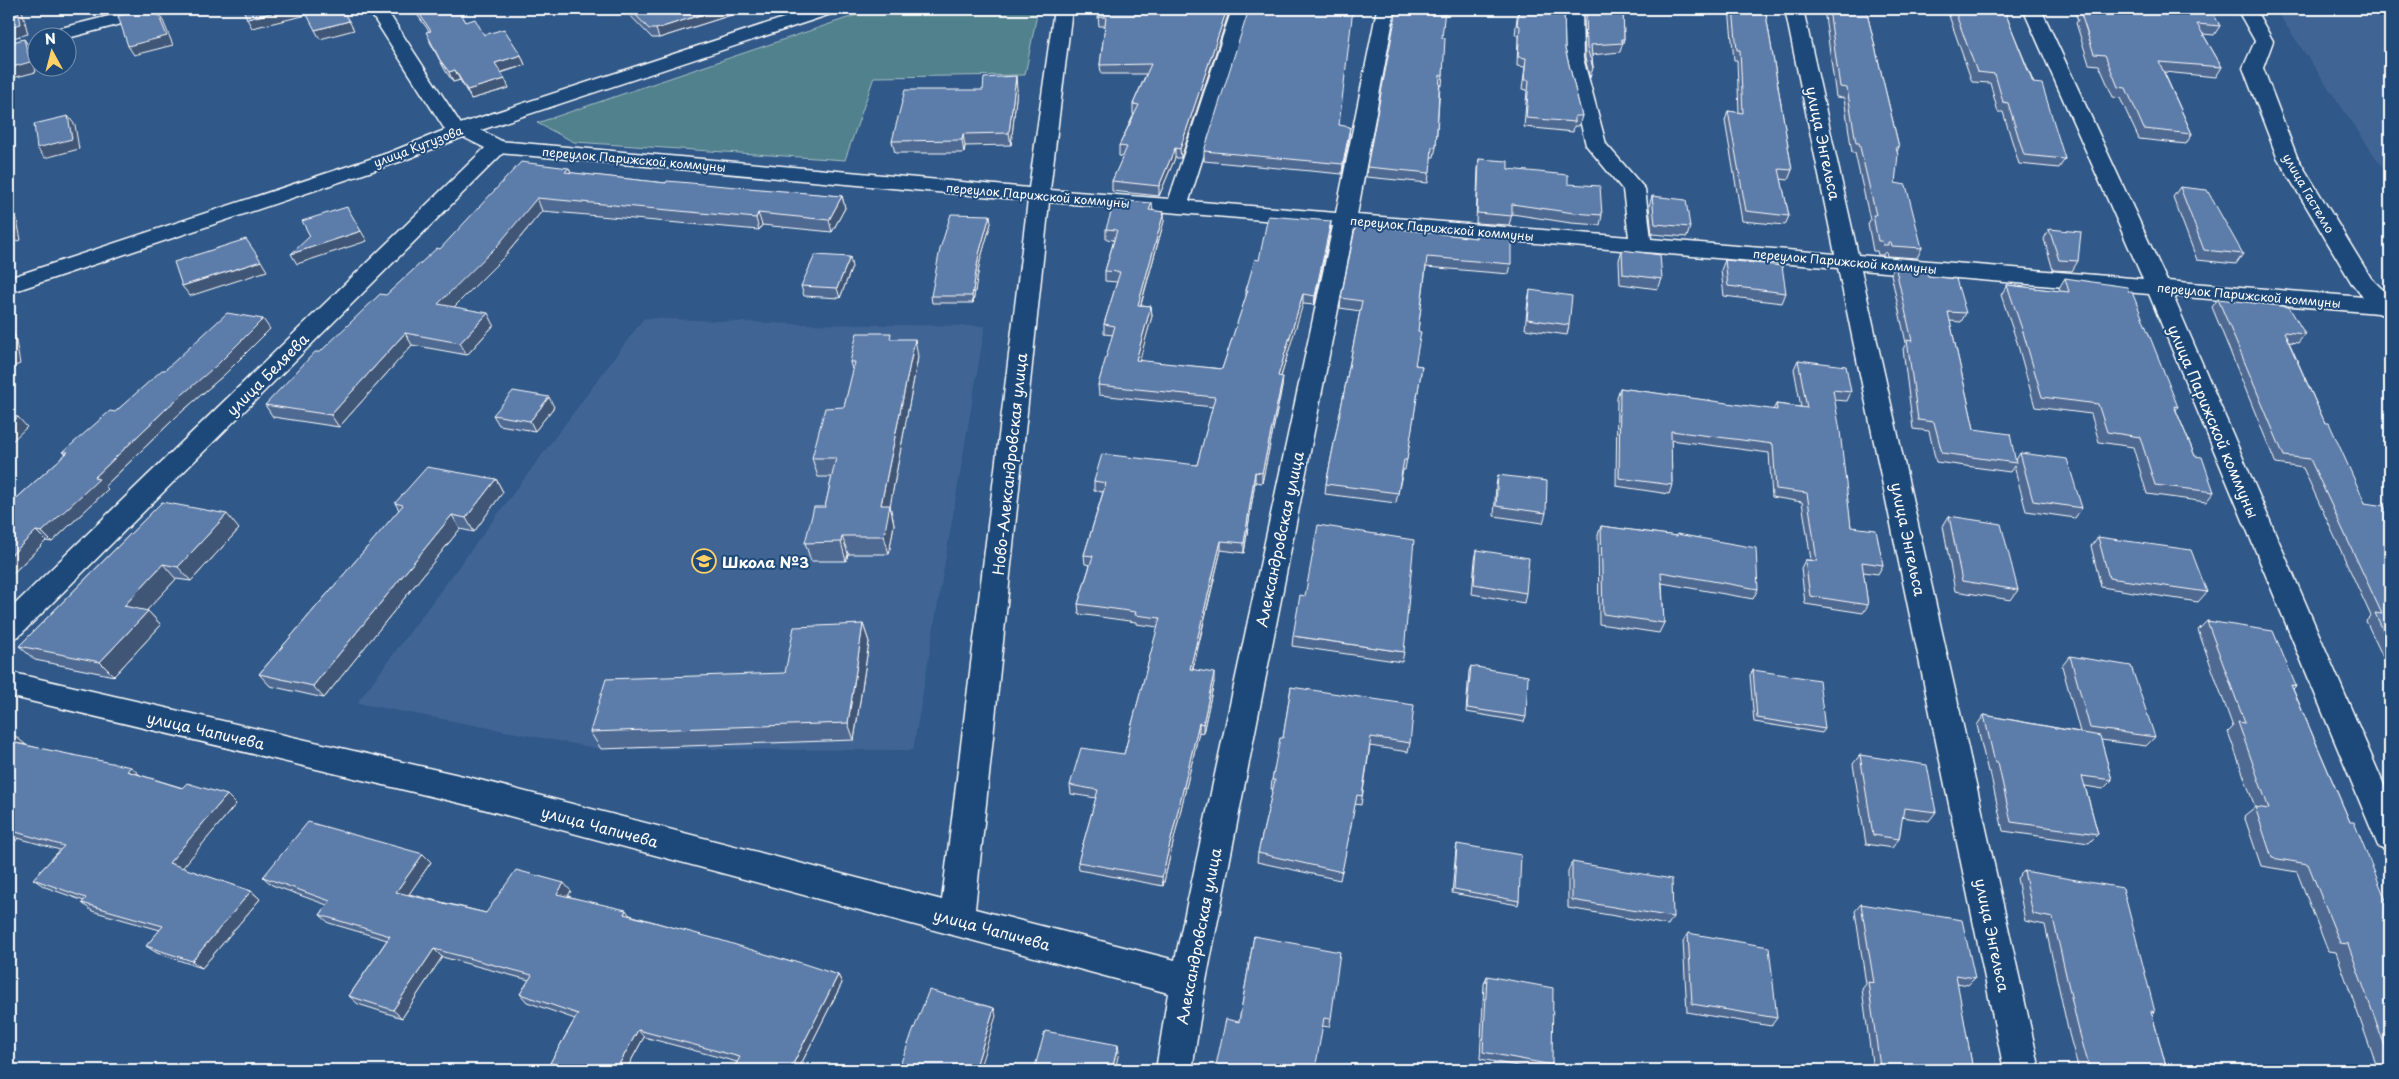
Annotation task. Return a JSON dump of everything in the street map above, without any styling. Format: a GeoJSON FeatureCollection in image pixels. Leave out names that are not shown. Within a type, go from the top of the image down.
{"type":"FeatureCollection","features":[{"type":"Feature","properties":{"kind":"street"},"geometry":{"type":"LineString","coordinates":[[78,29],[157,9]]}},
{"type":"Feature","properties":{"kind":"street"},"geometry":{"type":"LineString","coordinates":[[377,9],[460,130],[498,147]]}},
{"type":"Feature","properties":{"kind":"street","name":"улица Кутузова"},"geometry":{"type":"LineString","coordinates":[[9,286],[395,157],[460,130],[828,9]]}},
{"type":"Feature","properties":{"kind":"street","name":"Ново-Александровская улица"},"geometry":{"type":"LineString","coordinates":[[958,920],[1039,195],[1062,9]]}},
{"type":"Feature","properties":{"kind":"street"},"geometry":{"type":"LineString","coordinates":[[1177,206],[1241,9]]}},
{"type":"Feature","properties":{"kind":"street","name":"Александровская улица"},"geometry":{"type":"LineString","coordinates":[[1174,1070],[1188,981],[1345,220],[1386,9]]}},
{"type":"Feature","properties":{"kind":"street"},"geometry":{"type":"LineString","coordinates":[[1573,9],[1574,58],[1596,145],[1634,189],[1641,244]]}},
{"type":"Feature","properties":{"kind":"street","name":"улица Энгельса"},"geometry":{"type":"LineString","coordinates":[[1794,9],[1850,262],[2022,1070]]}},
{"type":"Feature","properties":{"kind":"street","name":"улица Парижской коммуны"},"geometry":{"type":"LineString","coordinates":[[2032,9],[2158,287],[2390,836]]}},
{"type":"Feature","properties":{"kind":"street","name":"улица Гастелло"},"geometry":{"type":"LineString","coordinates":[[2246,9],[2264,41],[2253,68],[2287,158],[2362,282],[2388,308]]}},
{"type":"Feature","properties":{"kind":"street","name":"переулок Парижской коммуны"},"geometry":{"type":"LineString","coordinates":[[498,147],[1039,195],[2158,287],[2388,308]]}},
{"type":"Feature","properties":{"kind":"street","name":"улица Беляева"},"geometry":{"type":"LineString","coordinates":[[9,628],[498,147]]}},
{"type":"Feature","properties":{"kind":"street","name":"улица Чапичева"},"geometry":{"type":"LineString","coordinates":[[9,684],[472,792],[1188,981]]}},
{"type":"Feature","properties":{"kind":"shaded area"},"geometry":{"type":"Polygon","coordinates":[[[2275,9],[2390,9],[2390,178],[2315,68],[2275,9]]]}},
{"type":"Feature","properties":{"kind":"shaded area","name":"Школа №3"},"geometry":{"type":"Polygon","coordinates":[[[644,318],[796,324],[985,326],[913,750],[601,749],[357,703],[644,318]]]}},
{"type":"Feature","properties":{"kind":"green space"},"geometry":{"type":"Polygon","coordinates":[[[874,9],[1038,9],[1025,75],[874,77],[845,160],[574,142],[537,123],[874,9]]]}},
{"type":"Feature","properties":{"kind":"building"},"geometry":{"type":"Polygon","coordinates":[[[9,9],[18,9],[21,24],[9,27],[9,9]]]}},
{"type":"Feature","properties":{"kind":"building"},"geometry":{"type":"Polygon","coordinates":[[[145,9],[156,9],[167,36],[128,46],[118,16],[145,9]]]}},
{"type":"Feature","properties":{"kind":"building"},"geometry":{"type":"Polygon","coordinates":[[[243,9],[287,9],[247,19],[243,9]]]}},
{"type":"Feature","properties":{"kind":"building"},"geometry":{"type":"Polygon","coordinates":[[[304,9],[342,9],[349,21],[315,30],[304,9]]]}},
{"type":"Feature","properties":{"kind":"building"},"geometry":{"type":"Polygon","coordinates":[[[416,9],[458,9],[466,22],[475,19],[484,35],[504,29],[521,55],[495,63],[505,79],[467,90],[455,70],[449,72],[440,60],[426,32],[431,31],[416,9]]]}},
{"type":"Feature","properties":{"kind":"building"},"geometry":{"type":"Polygon","coordinates":[[[630,9],[719,9],[656,29],[649,29],[630,9]]]}},
{"type":"Feature","properties":{"kind":"building"},"geometry":{"type":"Polygon","coordinates":[[[1101,9],[1227,9],[1180,149],[1175,148],[1159,186],[1112,181],[1127,147],[1119,146],[1139,105],[1133,104],[1151,64],[1100,65],[1106,17],[1098,17],[1101,9]]]}},
{"type":"Feature","properties":{"kind":"building"},"geometry":{"type":"Polygon","coordinates":[[[1249,9],[1353,9],[1339,125],[1350,127],[1343,164],[1204,151],[1249,9]]]}},
{"type":"Feature","properties":{"kind":"building"},"geometry":{"type":"Polygon","coordinates":[[[1397,9],[1445,9],[1442,38],[1445,38],[1443,75],[1440,75],[1436,147],[1432,147],[1430,173],[1367,167],[1397,9]]]}},
{"type":"Feature","properties":{"kind":"building"},"geometry":{"type":"Polygon","coordinates":[[[1519,9],[1564,9],[1565,49],[1582,116],[1575,116],[1575,122],[1526,118],[1529,80],[1524,80],[1526,58],[1518,57],[1520,26],[1517,25],[1519,9]]]}},
{"type":"Feature","properties":{"kind":"building"},"geometry":{"type":"Polygon","coordinates":[[[1586,9],[1623,9],[1624,39],[1621,39],[1623,43],[1591,45],[1593,68],[1587,48],[1586,9]]]}},
{"type":"Feature","properties":{"kind":"building"},"geometry":{"type":"Polygon","coordinates":[[[1733,9],[1765,9],[1792,170],[1779,169],[1789,216],[1746,211],[1728,111],[1743,113],[1740,50],[1737,50],[1733,9]]]}},
{"type":"Feature","properties":{"kind":"building"},"geometry":{"type":"Polygon","coordinates":[[[1829,9],[1866,9],[1899,147],[1896,147],[1898,155],[1895,183],[1906,185],[1922,248],[1892,246],[1891,242],[1888,242],[1888,245],[1883,245],[1882,241],[1878,241],[1873,215],[1876,215],[1859,143],[1856,143],[1847,88],[1840,87],[1829,9]]]}},
{"type":"Feature","properties":{"kind":"building"},"geometry":{"type":"Polygon","coordinates":[[[1954,9],[2004,9],[2033,83],[2042,84],[2065,159],[2024,155],[2008,103],[2003,102],[1995,74],[1977,72],[1954,9]]]}},
{"type":"Feature","properties":{"kind":"building"},"geometry":{"type":"Polygon","coordinates":[[[2082,9],[2211,9],[2220,26],[2197,24],[2222,67],[2159,62],[2192,134],[2144,129],[2126,88],[2118,87],[2105,55],[2094,54],[2081,14],[2084,14],[2082,9]]]}},
{"type":"Feature","properties":{"kind":"building"},"geometry":{"type":"Polygon","coordinates":[[[24,39],[28,63],[9,68],[9,43],[24,39]]]}},
{"type":"Feature","properties":{"kind":"building"},"geometry":{"type":"Polygon","coordinates":[[[1016,76],[1009,133],[963,134],[962,140],[892,141],[905,90],[983,90],[984,78],[1016,76]]]}},
{"type":"Feature","properties":{"kind":"building"},"geometry":{"type":"Polygon","coordinates":[[[68,116],[72,139],[37,148],[34,124],[68,116]]]}},
{"type":"Feature","properties":{"kind":"building"},"geometry":{"type":"Polygon","coordinates":[[[1479,159],[1508,161],[1508,169],[1568,175],[1568,184],[1600,186],[1602,215],[1512,204],[1512,216],[1477,213],[1479,159]]]}},
{"type":"Feature","properties":{"kind":"building"},"geometry":{"type":"Polygon","coordinates":[[[521,162],[569,168],[565,172],[666,183],[667,181],[842,196],[829,220],[758,213],[756,218],[537,198],[498,245],[438,304],[488,313],[460,343],[405,333],[331,415],[265,405],[315,352],[320,352],[380,294],[386,295],[437,248],[440,249],[521,162]]]}},
{"type":"Feature","properties":{"kind":"building"},"geometry":{"type":"Polygon","coordinates":[[[2180,187],[2207,190],[2243,254],[2204,250],[2180,187]]]}},
{"type":"Feature","properties":{"kind":"building"},"geometry":{"type":"Polygon","coordinates":[[[1652,196],[1686,200],[1690,227],[1655,224],[1652,196]]]}},
{"type":"Feature","properties":{"kind":"building"},"geometry":{"type":"Polygon","coordinates":[[[1115,200],[1152,203],[1149,210],[1164,212],[1138,305],[1151,306],[1136,360],[1222,369],[1248,290],[1246,290],[1255,259],[1259,260],[1268,216],[1331,221],[1315,296],[1303,294],[1278,376],[1283,377],[1262,473],[1255,472],[1244,543],[1221,541],[1190,669],[1214,673],[1203,724],[1199,723],[1162,877],[1078,862],[1098,790],[1070,785],[1081,748],[1124,754],[1160,618],[1135,615],[1136,612],[1078,604],[1093,556],[1084,555],[1106,483],[1094,481],[1102,454],[1197,465],[1215,397],[1098,385],[1115,326],[1104,324],[1120,272],[1105,271],[1117,230],[1106,229],[1115,200]]]}},
{"type":"Feature","properties":{"kind":"building"},"geometry":{"type":"Polygon","coordinates":[[[9,207],[13,230],[9,231],[9,207]]]}},
{"type":"Feature","properties":{"kind":"building"},"geometry":{"type":"Polygon","coordinates":[[[347,207],[361,231],[291,254],[310,236],[302,221],[347,207]]]}},
{"type":"Feature","properties":{"kind":"building"},"geometry":{"type":"Polygon","coordinates":[[[951,214],[990,215],[979,254],[972,296],[931,296],[940,249],[951,214]]]}},
{"type":"Feature","properties":{"kind":"building"},"geometry":{"type":"Polygon","coordinates":[[[1356,224],[1476,238],[1477,230],[1511,233],[1511,264],[1427,257],[1418,331],[1421,332],[1415,365],[1422,366],[1407,460],[1404,460],[1398,493],[1326,484],[1362,301],[1341,298],[1356,224]]]}},
{"type":"Feature","properties":{"kind":"building"},"geometry":{"type":"Polygon","coordinates":[[[2049,229],[2081,232],[2078,261],[2059,260],[2049,229]]]}},
{"type":"Feature","properties":{"kind":"building"},"geometry":{"type":"Polygon","coordinates":[[[246,239],[261,261],[182,286],[174,262],[246,239]]]}},
{"type":"Feature","properties":{"kind":"building"},"geometry":{"type":"Polygon","coordinates":[[[1622,250],[1660,255],[1662,279],[1623,274],[1622,250]]]}},
{"type":"Feature","properties":{"kind":"building"},"geometry":{"type":"Polygon","coordinates":[[[815,255],[850,257],[837,288],[801,286],[815,255]]]}},
{"type":"Feature","properties":{"kind":"building"},"geometry":{"type":"Polygon","coordinates":[[[1725,260],[1782,266],[1786,293],[1728,286],[1725,260]]]}},
{"type":"Feature","properties":{"kind":"building"},"geometry":{"type":"Polygon","coordinates":[[[1895,265],[1926,268],[1928,276],[1956,279],[1966,313],[1948,312],[1974,429],[2010,434],[2016,463],[1942,453],[1934,422],[1918,420],[1907,340],[1912,341],[1895,265]]]}},
{"type":"Feature","properties":{"kind":"building"},"geometry":{"type":"Polygon","coordinates":[[[2065,278],[2127,287],[2129,292],[2132,292],[2178,407],[2174,406],[2195,456],[2202,457],[2214,492],[2155,485],[2140,437],[2107,432],[2098,404],[2042,397],[2007,285],[2069,292],[2065,278]]]}},
{"type":"Feature","properties":{"kind":"building"},"geometry":{"type":"Polygon","coordinates":[[[1530,290],[1572,296],[1569,325],[1527,319],[1530,290]]]}},
{"type":"Feature","properties":{"kind":"building"},"geometry":{"type":"Polygon","coordinates":[[[2218,299],[2289,307],[2305,334],[2284,332],[2325,423],[2329,423],[2365,503],[2384,506],[2390,518],[2390,645],[2375,613],[2382,614],[2310,459],[2284,456],[2218,299]]]}},
{"type":"Feature","properties":{"kind":"building"},"geometry":{"type":"Polygon","coordinates":[[[227,313],[263,319],[218,364],[169,406],[94,478],[99,479],[42,532],[36,531],[9,557],[9,505],[68,452],[63,452],[110,411],[115,412],[162,370],[165,370],[227,313]]]}},
{"type":"Feature","properties":{"kind":"building"},"geometry":{"type":"Polygon","coordinates":[[[857,333],[891,333],[890,339],[915,339],[881,505],[890,505],[884,536],[842,536],[841,542],[805,543],[814,507],[825,507],[836,458],[812,458],[825,408],[844,407],[855,362],[850,362],[857,333]]]}},
{"type":"Feature","properties":{"kind":"building"},"geometry":{"type":"Polygon","coordinates":[[[1798,360],[1846,366],[1851,392],[1833,390],[1840,431],[1851,527],[1876,530],[1883,565],[1862,562],[1868,605],[1810,596],[1805,560],[1817,561],[1807,493],[1776,489],[1773,444],[1671,431],[1672,485],[1619,478],[1620,388],[1777,410],[1776,404],[1807,408],[1798,360]]]}},
{"type":"Feature","properties":{"kind":"building"},"geometry":{"type":"Polygon","coordinates":[[[513,391],[549,397],[530,421],[493,415],[513,391]]]}},
{"type":"Feature","properties":{"kind":"building"},"geometry":{"type":"Polygon","coordinates":[[[9,415],[18,417],[9,425],[9,415]]]}},
{"type":"Feature","properties":{"kind":"building"},"geometry":{"type":"Polygon","coordinates":[[[2020,453],[2067,459],[2082,508],[2033,501],[2020,453]]]}},
{"type":"Feature","properties":{"kind":"building"},"geometry":{"type":"Polygon","coordinates":[[[427,467],[496,479],[466,518],[452,515],[313,686],[259,674],[403,505],[395,503],[427,467]]]}},
{"type":"Feature","properties":{"kind":"building"},"geometry":{"type":"Polygon","coordinates":[[[1498,475],[1547,481],[1546,513],[1496,506],[1498,475]]]}},
{"type":"Feature","properties":{"kind":"building"},"geometry":{"type":"Polygon","coordinates":[[[162,502],[227,514],[178,567],[163,564],[124,606],[148,611],[100,662],[19,646],[162,502]]]}},
{"type":"Feature","properties":{"kind":"building"},"geometry":{"type":"Polygon","coordinates":[[[1949,516],[2001,524],[2018,590],[1962,581],[1949,516]]]}},
{"type":"Feature","properties":{"kind":"building"},"geometry":{"type":"Polygon","coordinates":[[[1318,525],[1414,540],[1404,652],[1293,636],[1300,595],[1305,596],[1318,525]]]}},
{"type":"Feature","properties":{"kind":"building"},"geometry":{"type":"Polygon","coordinates":[[[1601,526],[1677,536],[1677,534],[1756,548],[1758,589],[1661,572],[1664,623],[1603,614],[1601,526]]]}},
{"type":"Feature","properties":{"kind":"building"},"geometry":{"type":"Polygon","coordinates":[[[2098,537],[2191,550],[2207,592],[2109,578],[2098,537]]]}},
{"type":"Feature","properties":{"kind":"building"},"geometry":{"type":"Polygon","coordinates":[[[1477,550],[1529,558],[1526,593],[1474,584],[1477,550]]]}},
{"type":"Feature","properties":{"kind":"building"},"geometry":{"type":"Polygon","coordinates":[[[2207,621],[2273,631],[2296,686],[2291,685],[2350,822],[2354,822],[2390,910],[2390,1060],[2348,944],[2340,943],[2308,864],[2272,858],[2255,807],[2269,809],[2238,722],[2245,723],[2207,621]]]}},
{"type":"Feature","properties":{"kind":"building"},"geometry":{"type":"Polygon","coordinates":[[[863,624],[848,723],[590,732],[606,679],[785,673],[794,627],[863,624]]]}},
{"type":"Feature","properties":{"kind":"building"},"geometry":{"type":"Polygon","coordinates":[[[2070,656],[2131,666],[2155,737],[2090,728],[2070,656]]]}},
{"type":"Feature","properties":{"kind":"building"},"geometry":{"type":"Polygon","coordinates":[[[1471,666],[1528,676],[1526,717],[1467,708],[1471,666]]]}},
{"type":"Feature","properties":{"kind":"building"},"geometry":{"type":"Polygon","coordinates":[[[1753,670],[1819,680],[1825,729],[1757,718],[1753,670]]]}},
{"type":"Feature","properties":{"kind":"building"},"geometry":{"type":"Polygon","coordinates":[[[1291,687],[1414,705],[1410,743],[1371,737],[1362,796],[1357,795],[1342,872],[1258,853],[1275,780],[1272,780],[1280,738],[1283,738],[1291,687]]]}},
{"type":"Feature","properties":{"kind":"building"},"geometry":{"type":"Polygon","coordinates":[[[1984,715],[2100,736],[2112,780],[2082,776],[2098,834],[2011,822],[1998,763],[1995,763],[1984,715]]]}},
{"type":"Feature","properties":{"kind":"building"},"geometry":{"type":"Polygon","coordinates":[[[9,734],[15,736],[10,742],[131,767],[127,771],[182,788],[187,783],[227,795],[169,863],[251,891],[192,961],[146,946],[163,926],[82,903],[86,898],[33,879],[64,846],[9,830],[9,734]]]}},
{"type":"Feature","properties":{"kind":"building"},"geometry":{"type":"Polygon","coordinates":[[[1860,755],[1927,765],[1936,812],[1904,808],[1899,839],[1873,835],[1860,755]]]}},
{"type":"Feature","properties":{"kind":"building"},"geometry":{"type":"Polygon","coordinates":[[[308,822],[423,854],[396,892],[486,913],[516,870],[564,883],[557,894],[626,910],[624,914],[720,940],[791,962],[792,960],[838,975],[790,1070],[746,1070],[735,1066],[740,1057],[638,1030],[616,1070],[575,1070],[550,1063],[578,1014],[520,994],[532,975],[434,949],[393,1010],[349,996],[390,936],[320,915],[330,901],[263,877],[308,822]]]}},
{"type":"Feature","properties":{"kind":"building"},"geometry":{"type":"Polygon","coordinates":[[[1457,844],[1521,855],[1519,901],[1454,889],[1457,844]]]}},
{"type":"Feature","properties":{"kind":"building"},"geometry":{"type":"Polygon","coordinates":[[[1572,862],[1672,879],[1673,917],[1572,900],[1572,862]]]}},
{"type":"Feature","properties":{"kind":"building"},"geometry":{"type":"Polygon","coordinates":[[[2024,871],[2123,888],[2155,1012],[2151,1011],[2167,1070],[2090,1070],[2053,918],[2033,914],[2024,871]]]}},
{"type":"Feature","properties":{"kind":"building"},"geometry":{"type":"Polygon","coordinates":[[[1861,904],[1962,920],[1975,978],[1956,975],[1973,1070],[1895,1070],[1880,1067],[1868,982],[1874,983],[1861,904]]]}},
{"type":"Feature","properties":{"kind":"building"},"geometry":{"type":"Polygon","coordinates":[[[1688,933],[1769,947],[1777,1018],[1692,1004],[1688,933]]]}},
{"type":"Feature","properties":{"kind":"building"},"geometry":{"type":"Polygon","coordinates":[[[1254,936],[1340,952],[1331,1019],[1324,1018],[1315,1070],[1215,1070],[1226,1019],[1239,1022],[1254,936]]]}},
{"type":"Feature","properties":{"kind":"building"},"geometry":{"type":"Polygon","coordinates":[[[1487,976],[1553,988],[1552,1065],[1483,1052],[1487,976]]]}},
{"type":"Feature","properties":{"kind":"building"},"geometry":{"type":"Polygon","coordinates":[[[929,990],[994,1008],[975,1070],[898,1070],[929,990]]]}},
{"type":"Feature","properties":{"kind":"building"},"geometry":{"type":"Polygon","coordinates":[[[1045,1031],[1118,1045],[1112,1070],[1034,1070],[1045,1031]]]}},
{"type":"Feature","properties":{"kind":"building"},"geometry":{"type":"Polygon","coordinates":[[[1563,1064],[1600,1070],[1563,1070],[1563,1064]]]}},
{"type":"Feature","properties":{"kind":"place","name":"Школа №3"},"geometry":{"type":"Point","coordinates":[704,561]}}]}
